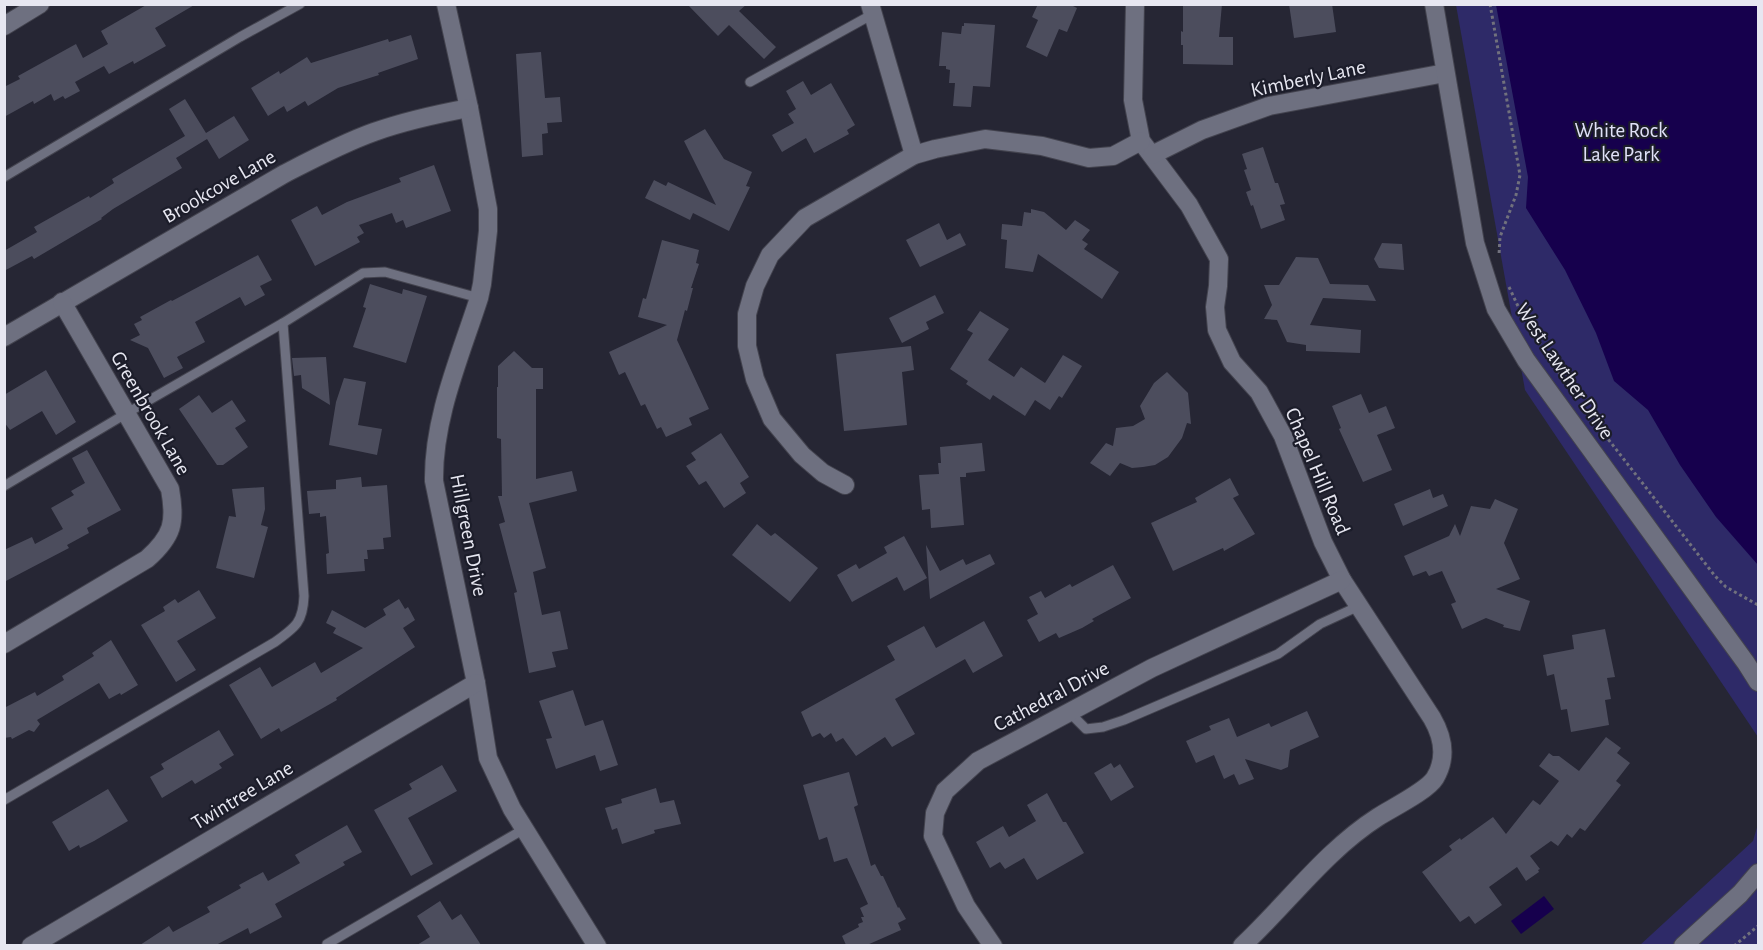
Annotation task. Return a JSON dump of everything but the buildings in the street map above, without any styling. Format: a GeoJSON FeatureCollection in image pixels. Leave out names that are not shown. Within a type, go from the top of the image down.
{"type":"FeatureCollection","features":[{"type":"Feature","properties":{"kind":"street"},"geometry":{"type":"LineString","coordinates":[[4,26],[40,4]]}},
{"type":"Feature","properties":{"kind":"street","name":"Hillgreen Drive"},"geometry":{"type":"LineString","coordinates":[[446,4],[470,108],[488,209],[488,231],[479,298],[440,418],[434,481],[476,683],[488,758],[512,809],[597,945]]}},
{"type":"Feature","properties":{"kind":"street"},"geometry":{"type":"LineString","coordinates":[[844,485],[823,473],[802,455],[772,419],[755,379],[747,346],[747,314],[755,286],[770,255],[805,218],[914,155],[935,149],[984,139],[1042,146],[1089,158],[1113,156],[1146,148],[1133,100],[1135,4]]}},
{"type":"Feature","properties":{"kind":"street","name":"West Lawther Drive"},"geometry":{"type":"LineString","coordinates":[[1434,4],[1475,243],[1496,309],[1526,360],[1749,662],[1758,682]]}},
{"type":"Feature","properties":{"kind":"street"},"geometry":{"type":"LineString","coordinates":[[872,9],[914,155]]}},
{"type":"Feature","properties":{"kind":"street","name":"Kimberly Lane"},"geometry":{"type":"LineString","coordinates":[[1146,148],[1269,106],[1445,73]]}},
{"type":"Feature","properties":{"kind":"street","name":"Brookcove Lane"},"geometry":{"type":"LineString","coordinates":[[4,337],[284,174],[327,152],[373,132],[421,118],[470,108]]}},
{"type":"Feature","properties":{"kind":"street","name":"Chapel Hill Road"},"geometry":{"type":"LineString","coordinates":[[1146,148],[1189,205],[1219,259],[1215,306],[1217,330],[1232,362],[1259,392],[1284,436],[1323,542],[1342,580],[1439,730],[1442,746],[1443,762],[1434,780],[1348,838],[1242,945]]}},
{"type":"Feature","properties":{"kind":"street","name":"Greenbrook Lane"},"geometry":{"type":"LineString","coordinates":[[4,644],[147,559],[168,536],[174,511],[170,489],[62,302]]}},
{"type":"Feature","properties":{"kind":"street","name":"Cathedral Drive"},"geometry":{"type":"LineString","coordinates":[[993,945],[966,906],[933,836],[935,813],[945,791],[978,760],[1152,668],[1342,580]]}},
{"type":"Feature","properties":{"kind":"street","name":"Twintree Lane"},"geometry":{"type":"LineString","coordinates":[[31,945],[476,683]]}},
{"type":"Feature","properties":{"kind":"street"},"geometry":{"type":"LineString","coordinates":[[1683,945],[1740,894],[1758,873]]}},
{"type":"Feature","properties":{"kind":"lane"},"geometry":{"type":"LineString","coordinates":[[4,177],[300,4]]}},
{"type":"Feature","properties":{"kind":"lane"},"geometry":{"type":"LineString","coordinates":[[750,82],[872,9]]}},
{"type":"Feature","properties":{"kind":"lane"},"geometry":{"type":"LineString","coordinates":[[4,486],[283,323],[363,273],[385,272],[479,298]]}},
{"type":"Feature","properties":{"kind":"lane"},"geometry":{"type":"LineString","coordinates":[[4,800],[275,642],[291,630],[304,613],[283,323]]}},
{"type":"Feature","properties":{"kind":"lane"},"geometry":{"type":"LineString","coordinates":[[1069,712],[1086,729],[1103,727],[1124,720],[1278,654],[1320,624],[1359,606]]}},
{"type":"Feature","properties":{"kind":"lane"},"geometry":{"type":"LineString","coordinates":[[327,945],[524,829]]}},
{"type":"Feature","properties":{"kind":"path"},"geometry":{"type":"LineString","coordinates":[[1490,4],[1520,175],[1516,195],[1500,237],[1498,253],[1500,262]]}},
{"type":"Feature","properties":{"kind":"path"},"geometry":{"type":"LineString","coordinates":[[1509,286],[1526,322],[1564,380]]}},
{"type":"Feature","properties":{"kind":"path"},"geometry":{"type":"LineString","coordinates":[[1598,427],[1715,576],[1726,587],[1758,605]]}},
{"type":"Feature","properties":{"kind":"path"},"geometry":{"type":"LineString","coordinates":[[1734,945],[1758,926]]}},
{"type":"Feature","properties":{"kind":"green space","name":"White Rock Lake Park"},"geometry":{"type":"Polygon","coordinates":[[[1456,5],[1758,5],[1758,737],[1525,390],[1456,5]]]}},
{"type":"Feature","properties":{"kind":"green space"},"geometry":{"type":"Polygon","coordinates":[[[1758,824],[1758,945],[1639,946],[1753,841],[1758,824]]]}},
{"type":"Feature","properties":{"kind":"shaded area","name":"White Rock Lake Park"},"geometry":{"type":"Polygon","coordinates":[[[1496,5],[1758,5],[1758,565],[1716,517],[1680,465],[1648,410],[1614,381],[1596,333],[1565,270],[1526,208],[1528,177],[1496,5]]]}},
{"type":"Feature","properties":{"kind":"shaded area"},"geometry":{"type":"Polygon","coordinates":[[[1544,896],[1554,909],[1521,934],[1511,921],[1544,896]]]}}]}
